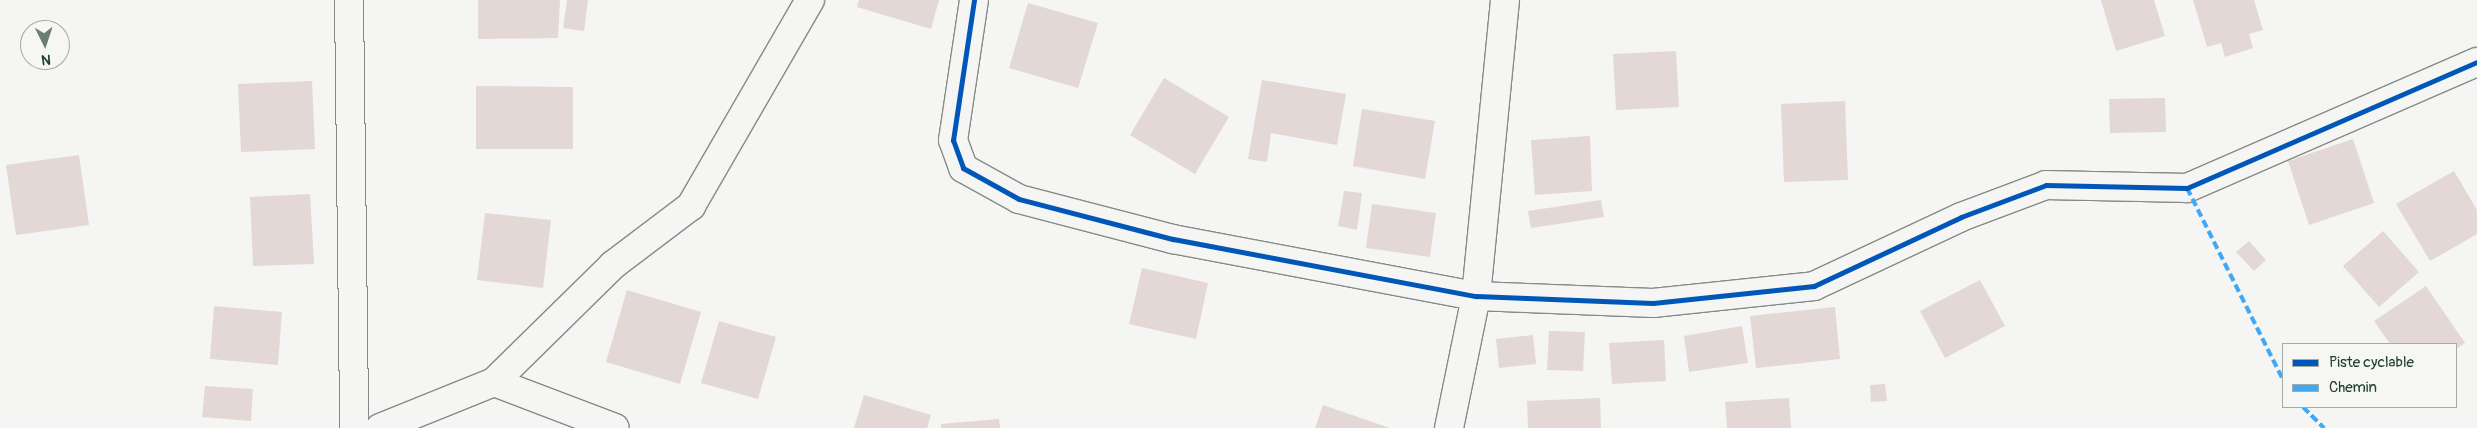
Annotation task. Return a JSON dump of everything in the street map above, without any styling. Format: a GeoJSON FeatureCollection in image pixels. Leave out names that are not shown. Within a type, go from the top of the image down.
{"type":"FeatureCollection","features":[{"type":"Feature","properties":{"kind":"street"},"geometry":{"type":"LineString","coordinates":[[349,0],[354,428]]}},
{"type":"Feature","properties":{"kind":"street"},"geometry":{"type":"LineString","coordinates":[[380,428],[494,382],[613,266],[691,206],[810,0]]}},
{"type":"Feature","properties":{"kind":"street"},"geometry":{"type":"LineString","coordinates":[[974,0],[953,140],[963,168],[1019,199],[1173,239],[1476,296],[1654,303],[1814,286],[1961,218],[2046,184],[2188,188],[2477,62]]}},
{"type":"Feature","properties":{"kind":"street"},"geometry":{"type":"LineString","coordinates":[[1449,428],[1476,296],[1505,0]]}},
{"type":"Feature","properties":{"kind":"street"},"geometry":{"type":"LineString","coordinates":[[494,382],[615,428]]}},
{"type":"Feature","properties":{"kind":"building"},"geometry":{"type":"Polygon","coordinates":[[[478,0],[560,0],[558,38],[478,39],[478,0]]]}},
{"type":"Feature","properties":{"kind":"building"},"geometry":{"type":"Polygon","coordinates":[[[567,0],[588,0],[584,31],[563,28],[567,0]]]}},
{"type":"Feature","properties":{"kind":"building"},"geometry":{"type":"Polygon","coordinates":[[[859,0],[939,0],[931,29],[857,7],[859,0]]]}},
{"type":"Feature","properties":{"kind":"building"},"geometry":{"type":"Polygon","coordinates":[[[2101,0],[2154,0],[2165,36],[2116,51],[2101,0]]]}},
{"type":"Feature","properties":{"kind":"building"},"geometry":{"type":"Polygon","coordinates":[[[2193,0],[2254,0],[2263,30],[2249,34],[2253,48],[2225,57],[2221,43],[2207,47],[2193,0]]]}},
{"type":"Feature","properties":{"kind":"building"},"geometry":{"type":"Polygon","coordinates":[[[1028,3],[1098,23],[1078,88],[1009,68],[1028,3]]]}},
{"type":"Feature","properties":{"kind":"building"},"geometry":{"type":"Polygon","coordinates":[[[1676,51],[1679,107],[1616,110],[1613,54],[1676,51]]]}},
{"type":"Feature","properties":{"kind":"building"},"geometry":{"type":"Polygon","coordinates":[[[1164,78],[1229,117],[1195,174],[1130,135],[1164,78]]]}},
{"type":"Feature","properties":{"kind":"building"},"geometry":{"type":"Polygon","coordinates":[[[1262,80],[1346,94],[1337,145],[1271,133],[1267,162],[1248,159],[1262,80]]]}},
{"type":"Feature","properties":{"kind":"building"},"geometry":{"type":"Polygon","coordinates":[[[312,81],[315,149],[241,152],[238,84],[312,81]]]}},
{"type":"Feature","properties":{"kind":"building"},"geometry":{"type":"Polygon","coordinates":[[[476,86],[573,87],[573,149],[476,149],[476,86]]]}},
{"type":"Feature","properties":{"kind":"building"},"geometry":{"type":"Polygon","coordinates":[[[2165,98],[2166,132],[2110,133],[2109,99],[2165,98]]]}},
{"type":"Feature","properties":{"kind":"building"},"geometry":{"type":"Polygon","coordinates":[[[1845,101],[1848,180],[1784,182],[1781,104],[1845,101]]]}},
{"type":"Feature","properties":{"kind":"building"},"geometry":{"type":"Polygon","coordinates":[[[1362,109],[1435,121],[1425,179],[1353,166],[1362,109]]]}},
{"type":"Feature","properties":{"kind":"building"},"geometry":{"type":"Polygon","coordinates":[[[1590,136],[1592,191],[1535,195],[1531,140],[1590,136]]]}},
{"type":"Feature","properties":{"kind":"building"},"geometry":{"type":"Polygon","coordinates":[[[2353,139],[2374,203],[2309,225],[2288,161],[2353,139]]]}},
{"type":"Feature","properties":{"kind":"building"},"geometry":{"type":"Polygon","coordinates":[[[79,155],[89,225],[16,235],[6,165],[79,155]]]}},
{"type":"Feature","properties":{"kind":"building"},"geometry":{"type":"Polygon","coordinates":[[[2454,171],[2477,210],[2477,234],[2430,261],[2396,204],[2454,171]]]}},
{"type":"Feature","properties":{"kind":"building"},"geometry":{"type":"Polygon","coordinates":[[[1344,191],[1362,193],[1357,230],[1338,226],[1344,191]]]}},
{"type":"Feature","properties":{"kind":"building"},"geometry":{"type":"Polygon","coordinates":[[[310,194],[314,264],[253,266],[250,197],[310,194]]]}},
{"type":"Feature","properties":{"kind":"building"},"geometry":{"type":"Polygon","coordinates":[[[1601,200],[1604,217],[1531,228],[1528,211],[1601,200]]]}},
{"type":"Feature","properties":{"kind":"building"},"geometry":{"type":"Polygon","coordinates":[[[1372,204],[1436,213],[1430,257],[1366,248],[1372,204]]]}},
{"type":"Feature","properties":{"kind":"building"},"geometry":{"type":"Polygon","coordinates":[[[485,213],[551,220],[543,288],[477,280],[485,213]]]}},
{"type":"Feature","properties":{"kind":"building"},"geometry":{"type":"Polygon","coordinates":[[[2383,231],[2419,272],[2379,307],[2343,266],[2383,231]]]}},
{"type":"Feature","properties":{"kind":"building"},"geometry":{"type":"Polygon","coordinates":[[[2249,241],[2266,260],[2254,271],[2236,252],[2249,241]]]}},
{"type":"Feature","properties":{"kind":"building"},"geometry":{"type":"Polygon","coordinates":[[[1142,268],[1208,283],[1196,339],[1129,324],[1142,268]]]}},
{"type":"Feature","properties":{"kind":"building"},"geometry":{"type":"Polygon","coordinates":[[[1980,280],[2005,326],[1945,358],[1920,311],[1980,280]]]}},
{"type":"Feature","properties":{"kind":"building"},"geometry":{"type":"Polygon","coordinates":[[[2426,286],[2465,343],[2457,348],[2457,343],[2389,343],[2374,321],[2426,286]]]}},
{"type":"Feature","properties":{"kind":"building"},"geometry":{"type":"Polygon","coordinates":[[[627,290],[701,312],[680,384],[606,362],[627,290]]]}},
{"type":"Feature","properties":{"kind":"building"},"geometry":{"type":"Polygon","coordinates":[[[214,306],[282,312],[278,365],[210,359],[214,306]]]}},
{"type":"Feature","properties":{"kind":"building"},"geometry":{"type":"Polygon","coordinates":[[[1835,307],[1840,359],[1756,368],[1750,316],[1835,307]]]}},
{"type":"Feature","properties":{"kind":"building"},"geometry":{"type":"Polygon","coordinates":[[[719,321],[776,337],[758,399],[701,383],[719,321]]]}},
{"type":"Feature","properties":{"kind":"building"},"geometry":{"type":"Polygon","coordinates":[[[1742,326],[1748,363],[1689,372],[1684,336],[1742,326]]]}},
{"type":"Feature","properties":{"kind":"building"},"geometry":{"type":"Polygon","coordinates":[[[1549,331],[1585,332],[1583,371],[1547,370],[1549,331]]]}},
{"type":"Feature","properties":{"kind":"building"},"geometry":{"type":"Polygon","coordinates":[[[1533,335],[1536,364],[1499,368],[1496,339],[1533,335]]]}},
{"type":"Feature","properties":{"kind":"building"},"geometry":{"type":"Polygon","coordinates":[[[1664,340],[1666,381],[1612,384],[1609,343],[1664,340]]]}},
{"type":"Feature","properties":{"kind":"building"},"geometry":{"type":"Polygon","coordinates":[[[1885,384],[1887,401],[1871,402],[1870,385],[1885,384]]]}},
{"type":"Feature","properties":{"kind":"building"},"geometry":{"type":"Polygon","coordinates":[[[205,386],[253,389],[251,421],[202,417],[205,386]]]}},
{"type":"Feature","properties":{"kind":"building"},"geometry":{"type":"Polygon","coordinates":[[[864,395],[931,415],[927,428],[854,428],[864,395]]]}},
{"type":"Feature","properties":{"kind":"building"},"geometry":{"type":"Polygon","coordinates":[[[1600,398],[1601,428],[1528,428],[1527,401],[1600,398]]]}},
{"type":"Feature","properties":{"kind":"building"},"geometry":{"type":"Polygon","coordinates":[[[1789,398],[1791,428],[1727,428],[1725,402],[1789,398]]]}},
{"type":"Feature","properties":{"kind":"building"},"geometry":{"type":"Polygon","coordinates":[[[1323,405],[1390,428],[1315,428],[1323,405]]]}},
{"type":"Feature","properties":{"kind":"building"},"geometry":{"type":"Polygon","coordinates":[[[999,419],[1000,428],[941,428],[941,424],[999,419]]]}},
{"type":"Feature","properties":{"kind":"marked path"},"geometry":{"type":"LineString","coordinates":[[2187,188],[2282,378]]}},
{"type":"Feature","properties":{"kind":"marked path"},"geometry":{"type":"LineString","coordinates":[[2304,408],[2324,428]]}},
{"type":"Feature","properties":{"kind":"cycle path"},"geometry":{"type":"LineString","coordinates":[[974,0],[953,140],[963,168],[1019,199],[1173,239],[1476,296],[1653,303],[1814,286],[1961,217],[2046,185],[2187,188],[2477,62]]}}]}
